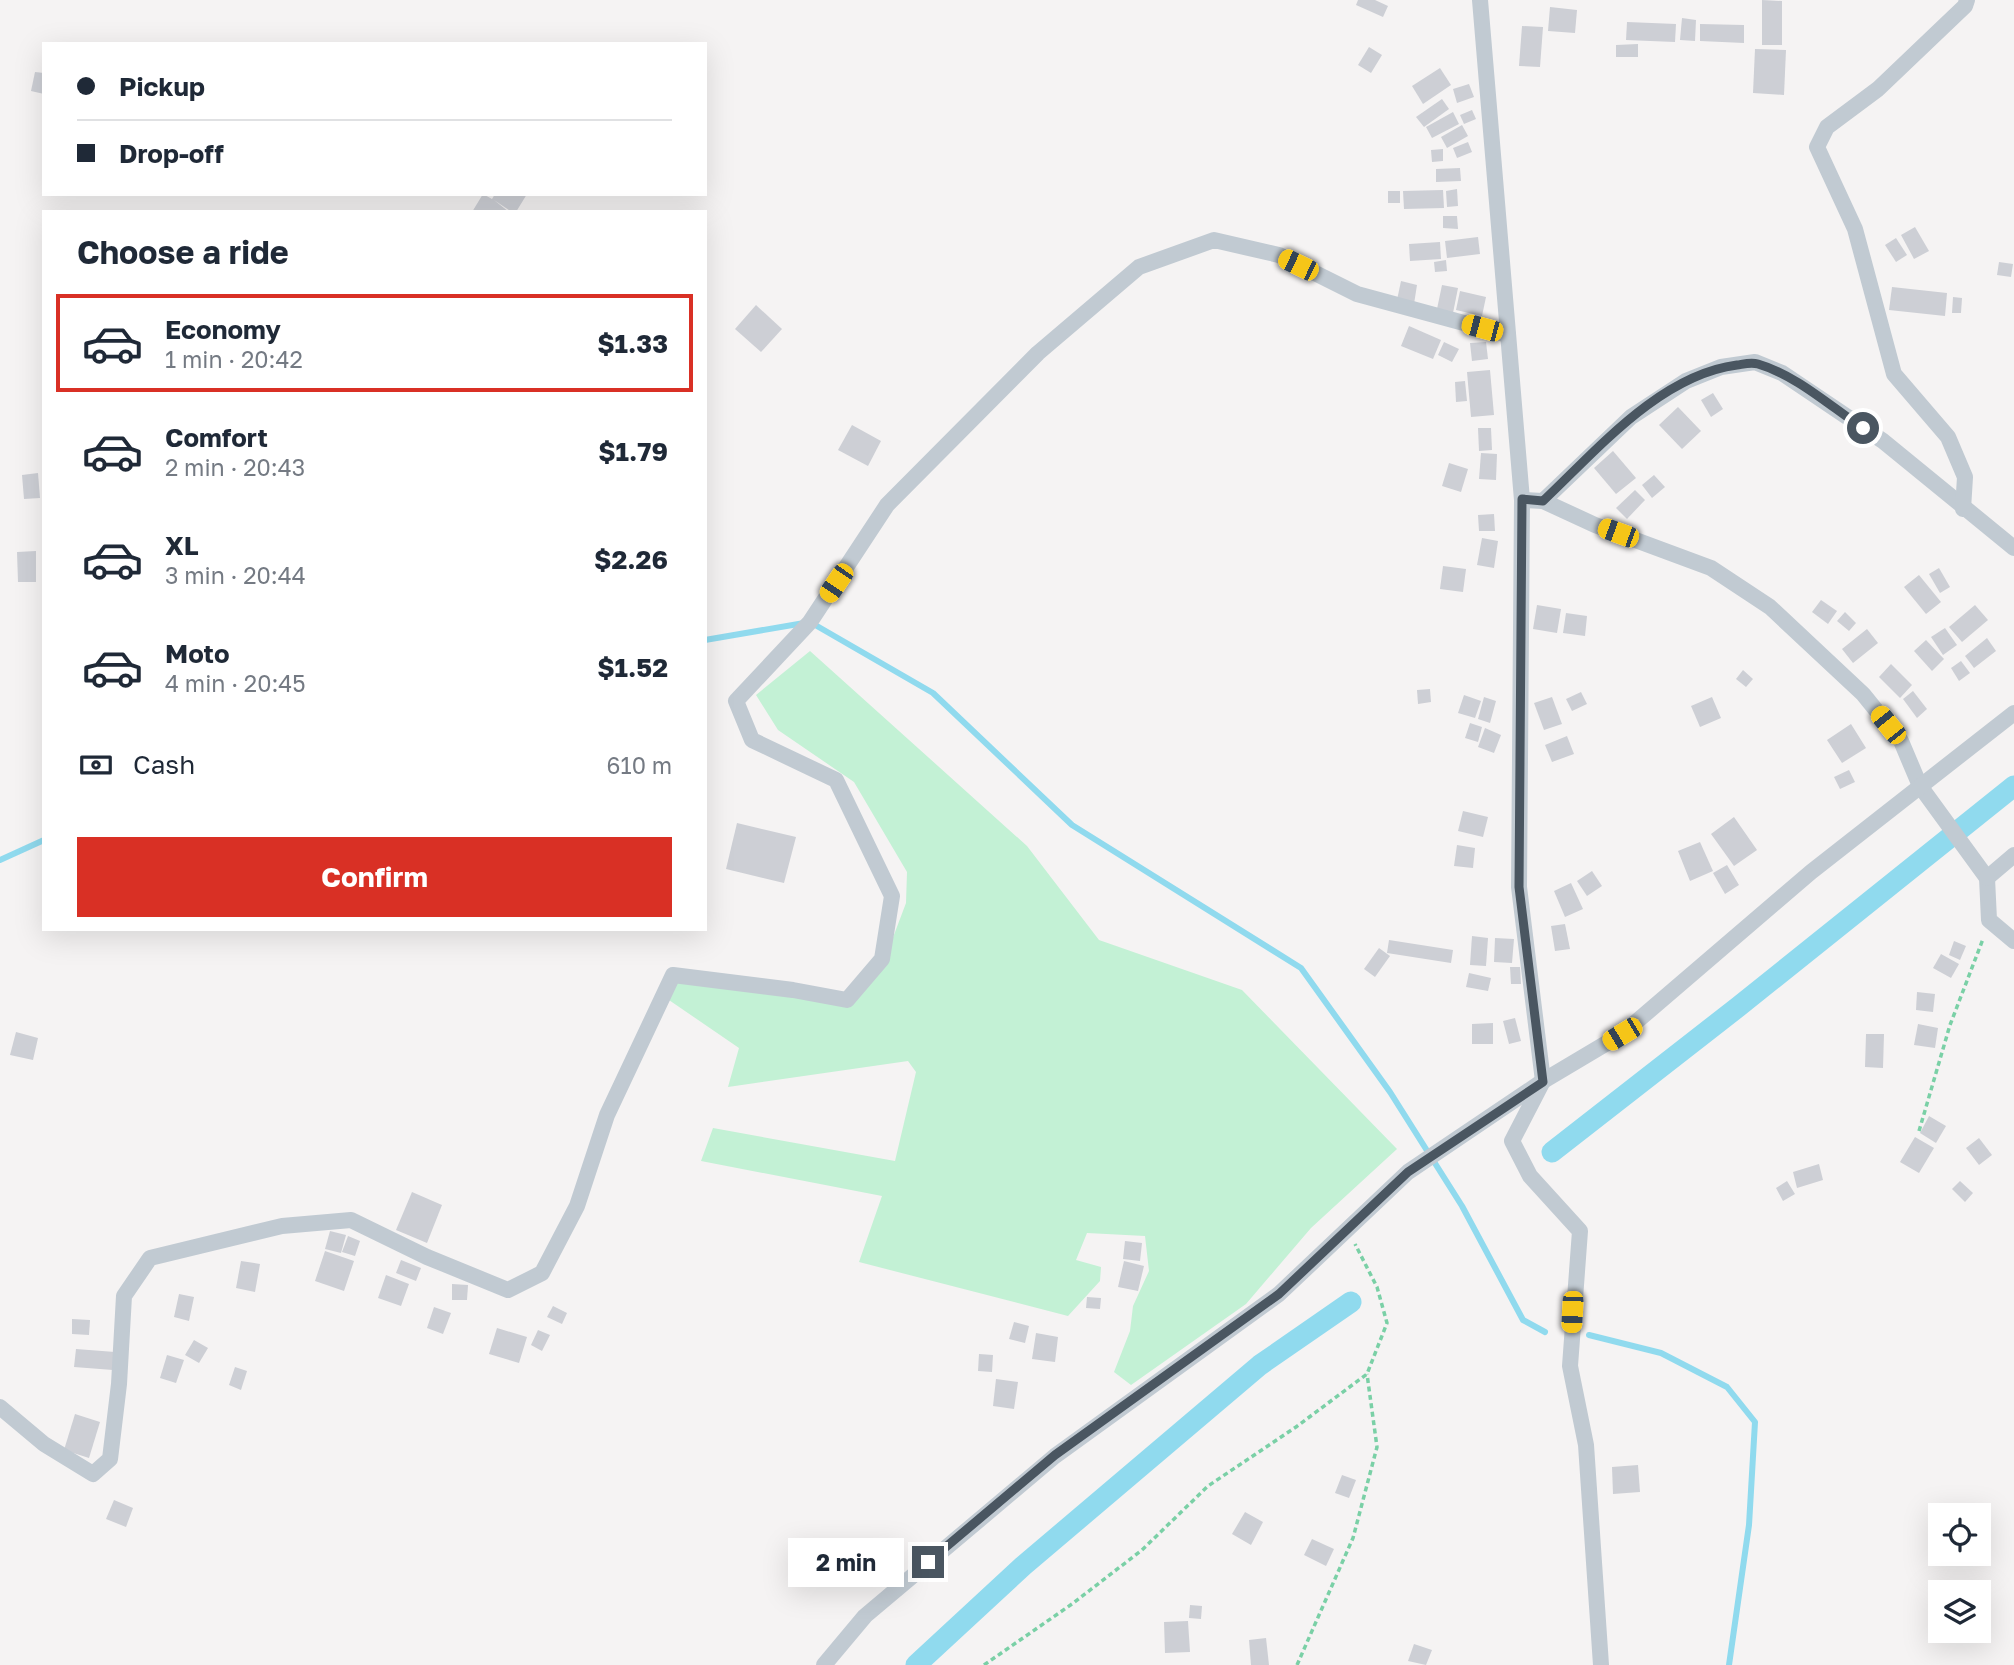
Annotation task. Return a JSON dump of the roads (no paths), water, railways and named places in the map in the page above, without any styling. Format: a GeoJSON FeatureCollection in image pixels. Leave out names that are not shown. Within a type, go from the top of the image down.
{"type":"FeatureCollection","features":[{"type":"Feature","properties":{"kind":"street"},"geometry":{"type":"LineString","coordinates":[[1480,0],[1522,499],[1519,887],[1543,1082],[1512,1141],[1530,1176],[1580,1231],[1570,1366],[1586,1445],[1601,1665]]}},
{"type":"Feature","properties":{"kind":"street"},"geometry":{"type":"LineString","coordinates":[[1963,509],[1965,477],[1948,437],[1894,374],[1854,229],[1817,147],[1827,127],[1878,89],[1965,6],[1967,0]]}},
{"type":"Feature","properties":{"kind":"street"},"geometry":{"type":"LineString","coordinates":[[0,1407],[44,1444],[93,1474],[110,1459],[119,1384],[124,1296],[150,1258],[282,1226],[351,1220],[427,1257],[508,1290],[542,1273],[577,1206],[607,1115],[673,975],[847,1000],[882,959],[892,895],[836,780],[751,740],[736,701],[810,622],[887,505],[1038,353],[1139,267],[1214,240],[1279,255],[1357,294],[1508,335]]}},
{"type":"Feature","properties":{"kind":"street"},"geometry":{"type":"LineString","coordinates":[[1543,501],[1631,417],[1686,381],[1721,367],[1755,362],[1782,373],[1883,441],[2014,548]]}},
{"type":"Feature","properties":{"kind":"street"},"geometry":{"type":"LineString","coordinates":[[1522,499],[1543,501],[1595,525],[1710,568],[1770,607],[1863,694],[1901,741],[1920,786],[1987,878],[1989,920],[2014,941]]}},
{"type":"Feature","properties":{"kind":"street"},"geometry":{"type":"LineString","coordinates":[[824,1665],[865,1616],[1055,1455],[1279,1294],[1408,1172],[1543,1082],[1622,1034],[1811,872],[2014,713]]}},
{"type":"Feature","properties":{"kind":"street"},"geometry":{"type":"LineString","coordinates":[[1987,878],[2014,855]]}},
{"type":"Feature","properties":{"kind":"waterway"},"geometry":{"type":"LineString","coordinates":[[707,640],[810,622],[933,693],[1072,825],[1301,968],[1390,1092],[1462,1206],[1523,1320],[1545,1332]]}},
{"type":"Feature","properties":{"kind":"waterway"},"geometry":{"type":"LineString","coordinates":[[1552,1152],[2014,786]]}},
{"type":"Feature","properties":{"kind":"waterway"},"geometry":{"type":"LineString","coordinates":[[0,860],[42,841]]}},
{"type":"Feature","properties":{"kind":"waterway"},"geometry":{"type":"LineString","coordinates":[[916,1665],[1023,1566],[1260,1365],[1351,1302]]}},
{"type":"Feature","properties":{"kind":"waterway"},"geometry":{"type":"LineString","coordinates":[[1589,1335],[1661,1353],[1727,1387],[1755,1422],[1749,1525],[1729,1665]]}}]}
